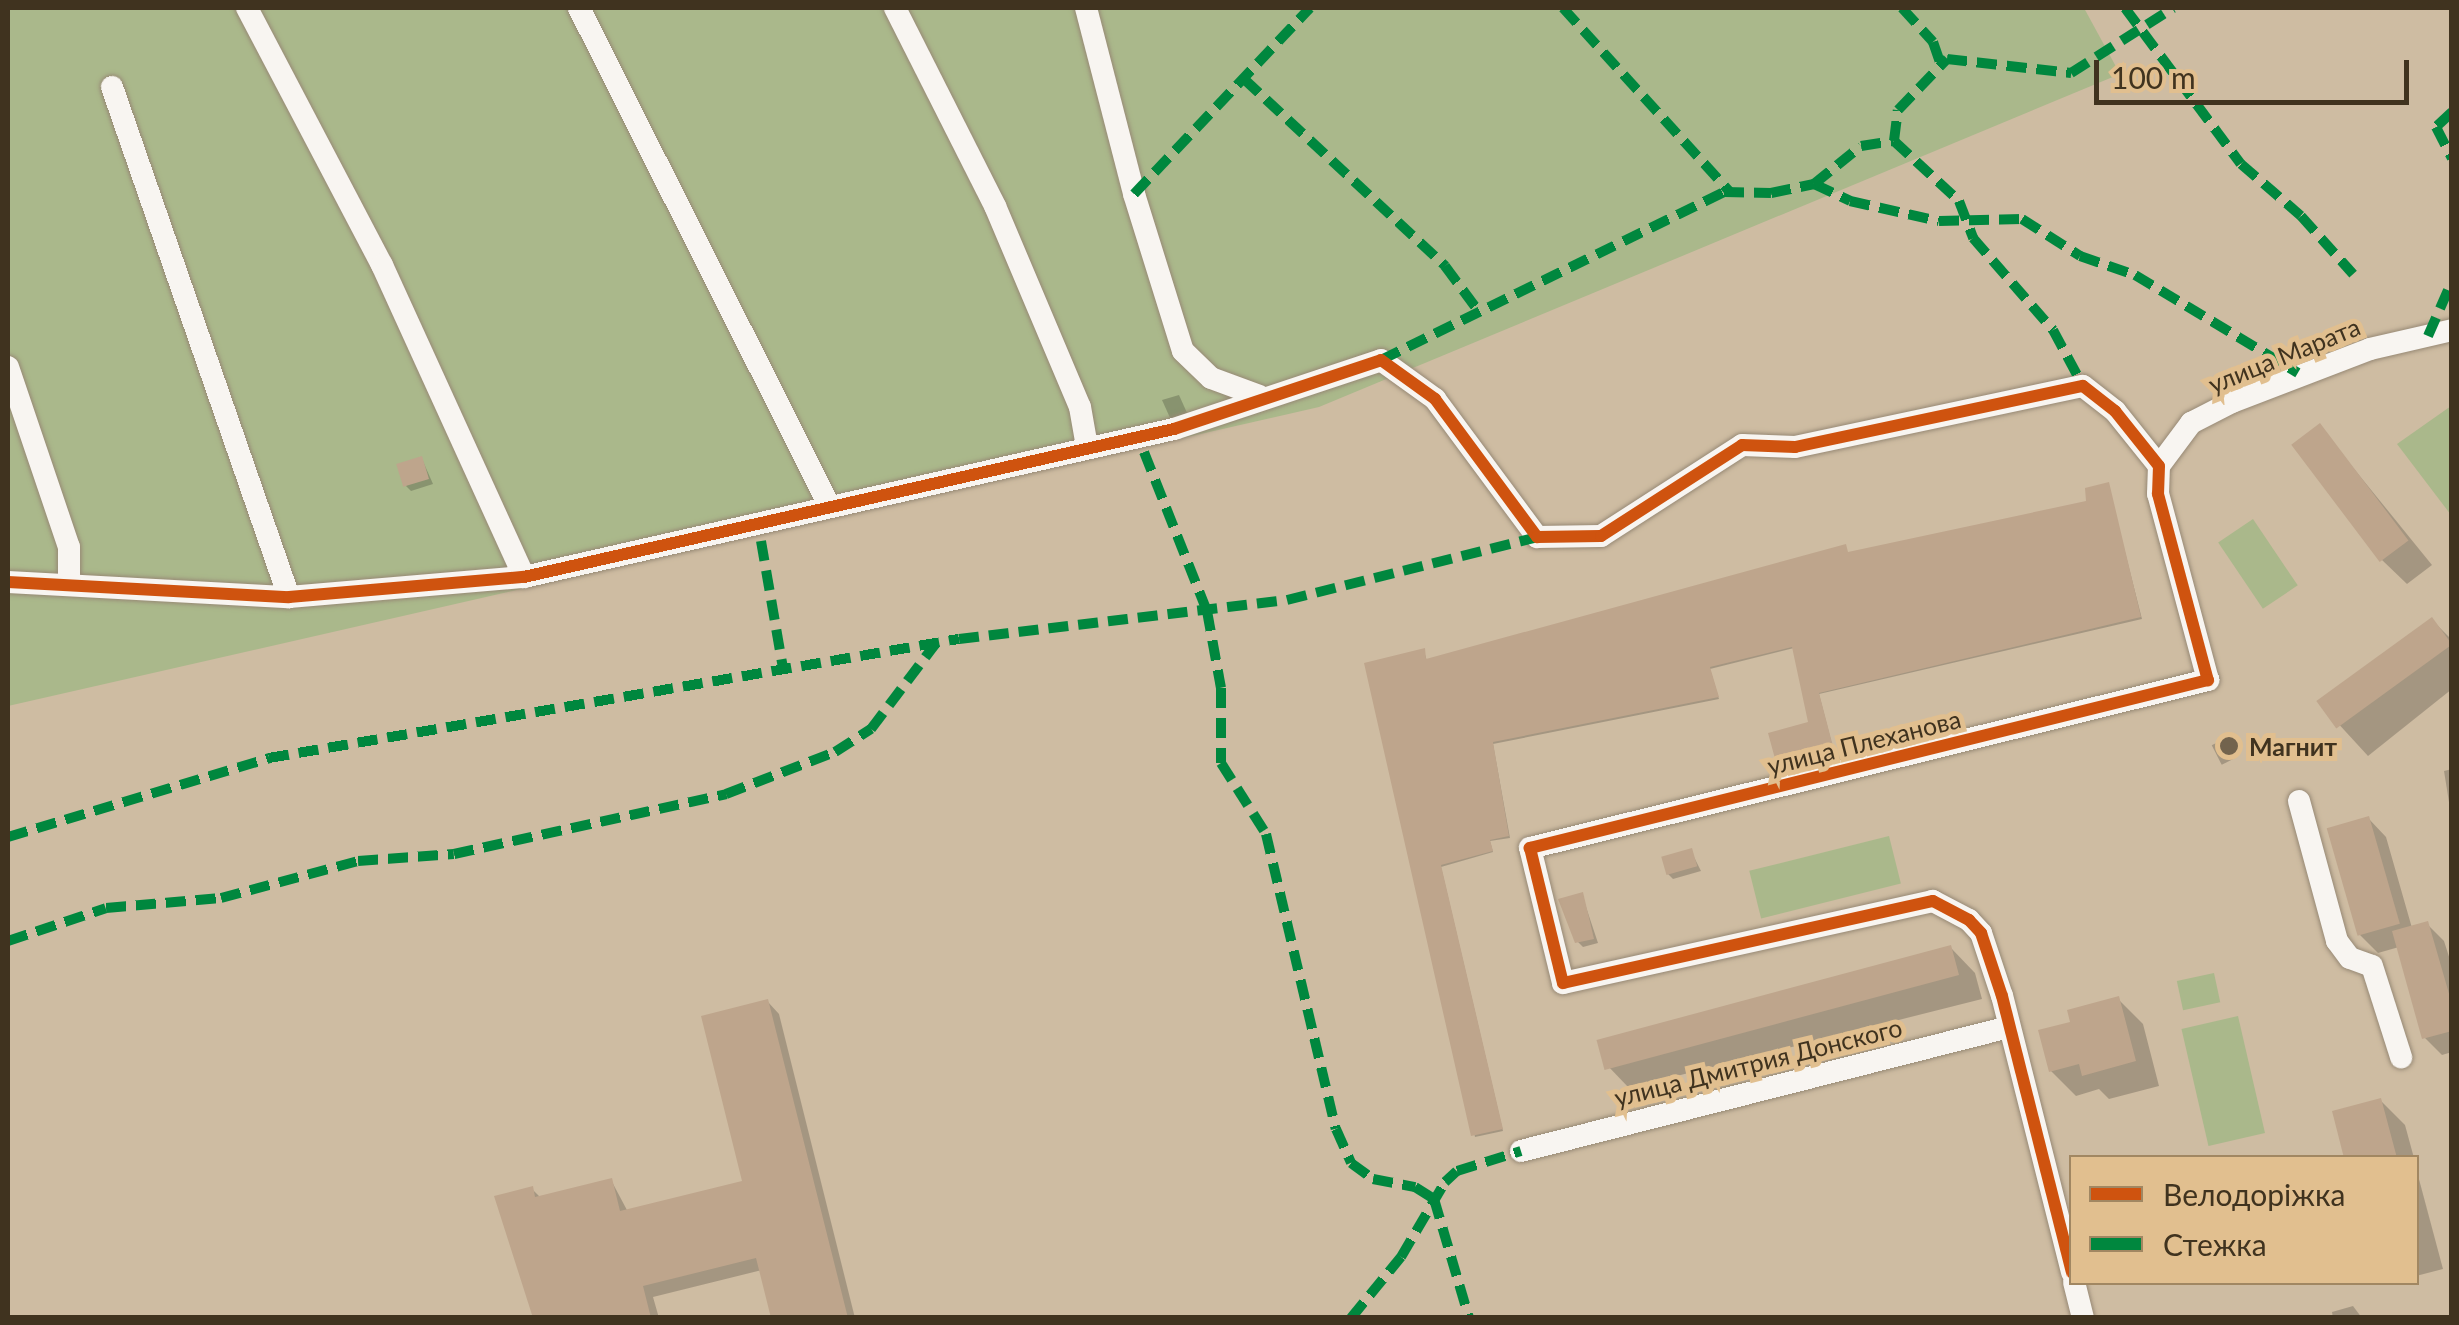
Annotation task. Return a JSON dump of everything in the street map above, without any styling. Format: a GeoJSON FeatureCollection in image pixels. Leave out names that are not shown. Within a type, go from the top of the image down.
{"type":"FeatureCollection","features":[{"type":"Feature","properties":{"kind":"street"},"geometry":{"type":"LineString","coordinates":[[248,8],[382,265],[524,577]]}},
{"type":"Feature","properties":{"kind":"street"},"geometry":{"type":"LineString","coordinates":[[579,8],[828,505]]}},
{"type":"Feature","properties":{"kind":"street"},"geometry":{"type":"LineString","coordinates":[[896,8],[1002,222],[1080,407],[1086,445]]}},
{"type":"Feature","properties":{"kind":"street"},"geometry":{"type":"LineString","coordinates":[[1086,8],[1124,160],[1183,351],[1211,378],[1260,396]]}},
{"type":"Feature","properties":{"kind":"street"},"geometry":{"type":"LineString","coordinates":[[112,86],[288,596]]}},
{"type":"Feature","properties":{"kind":"street","name":"улица Марата"},"geometry":{"type":"LineString","coordinates":[[2159,466],[2190,424],[2232,402],[2370,349],[2452,330]]}},
{"type":"Feature","properties":{"kind":"street"},"geometry":{"type":"LineString","coordinates":[[8,582],[288,596],[524,577],[1086,445],[1174,430],[1260,396],[1381,360],[1435,399],[1486,477],[1537,536],[1601,536],[1742,445],[1796,446],[2083,386],[2115,410],[2159,466]]}},
{"type":"Feature","properties":{"kind":"street"},"geometry":{"type":"LineString","coordinates":[[8,368],[68,547],[69,584]]}},
{"type":"Feature","properties":{"kind":"street","name":"улица Плеханова"},"geometry":{"type":"LineString","coordinates":[[2010,1026],[1981,933],[1948,904],[1933,901],[1564,983],[1530,848],[2208,680],[2158,494],[2159,466]]}},
{"type":"Feature","properties":{"kind":"street"},"geometry":{"type":"LineString","coordinates":[[2299,801],[2337,940],[2350,958],[2372,966],[2401,1057]]}},
{"type":"Feature","properties":{"kind":"street"},"geometry":{"type":"LineString","coordinates":[[2010,1026],[2069,1260]]}},
{"type":"Feature","properties":{"kind":"street","name":"улица Дмитрия Донского"},"geometry":{"type":"LineString","coordinates":[[1521,1151],[2010,1026]]}},
{"type":"Feature","properties":{"kind":"street"},"geometry":{"type":"LineString","coordinates":[[2075,1285],[2083,1318]]}},
{"type":"Feature","properties":{"kind":"green space"},"geometry":{"type":"Polygon","coordinates":[[[8,8],[2084,8],[2120,74],[1319,407],[8,706],[8,8]]]}},
{"type":"Feature","properties":{"kind":"green space"},"geometry":{"type":"Polygon","coordinates":[[[2451,406],[2451,515],[2397,444],[2451,406]]]}},
{"type":"Feature","properties":{"kind":"green space"},"geometry":{"type":"Polygon","coordinates":[[[2253,519],[2298,585],[2263,609],[2218,542],[2253,519]]]}},
{"type":"Feature","properties":{"kind":"green space"},"geometry":{"type":"Polygon","coordinates":[[[1889,836],[1901,884],[1761,918],[1749,871],[1889,836]]]}},
{"type":"Feature","properties":{"kind":"green space"},"geometry":{"type":"Polygon","coordinates":[[[2214,973],[2220,1002],[2183,1010],[2177,981],[2214,973]]]}},
{"type":"Feature","properties":{"kind":"green space"},"geometry":{"type":"Polygon","coordinates":[[[2238,1016],[2265,1133],[2208,1146],[2181,1029],[2238,1016]]]}},
{"type":"Feature","properties":{"kind":"building"},"geometry":{"type":"Polygon","coordinates":[[[2320,423],[2408,540],[2380,562],[2291,445],[2320,423]]]}},
{"type":"Feature","properties":{"kind":"building"},"geometry":{"type":"Polygon","coordinates":[[[422,456],[429,479],[403,487],[396,464],[422,456]]]}},
{"type":"Feature","properties":{"kind":"building"},"geometry":{"type":"Polygon","coordinates":[[[2109,482],[2141,617],[1819,693],[1834,750],[1777,766],[1768,733],[1808,722],[1792,647],[1710,667],[1719,697],[1493,742],[1509,836],[1490,840],[1493,851],[1441,865],[1503,1129],[1471,1136],[1364,663],[1425,648],[1426,659],[1846,544],[1848,552],[2086,501],[2085,488],[2109,482]]]}},
{"type":"Feature","properties":{"kind":"building"},"geometry":{"type":"Polygon","coordinates":[[[2432,617],[2452,645],[2336,729],[2316,701],[2432,617]]]}},
{"type":"Feature","properties":{"kind":"building"},"geometry":{"type":"Polygon","coordinates":[[[2369,816],[2400,924],[2358,936],[2327,828],[2369,816]]]}},
{"type":"Feature","properties":{"kind":"building"},"geometry":{"type":"Polygon","coordinates":[[[1692,848],[1697,866],[1666,875],[1661,857],[1692,848]]]}},
{"type":"Feature","properties":{"kind":"building"},"geometry":{"type":"Polygon","coordinates":[[[1583,892],[1594,939],[1575,943],[1558,899],[1583,892]]]}},
{"type":"Feature","properties":{"kind":"building"},"geometry":{"type":"Polygon","coordinates":[[[2428,921],[2452,1004],[2452,1031],[2422,1039],[2392,931],[2428,921]]]}},
{"type":"Feature","properties":{"kind":"building"},"geometry":{"type":"Polygon","coordinates":[[[1951,945],[1959,975],[1605,1070],[1597,1040],[1951,945]]]}},
{"type":"Feature","properties":{"kind":"building"},"geometry":{"type":"Polygon","coordinates":[[[2119,996],[2136,1061],[2082,1076],[2079,1064],[2049,1072],[2038,1030],[2070,1022],[2067,1010],[2119,996]]]}},
{"type":"Feature","properties":{"kind":"building"},"geometry":{"type":"Polygon","coordinates":[[[768,999],[848,1318],[771,1318],[756,1258],[643,1286],[651,1318],[533,1318],[494,1196],[533,1186],[535,1197],[612,1178],[620,1211],[742,1181],[701,1016],[768,999]]]}},
{"type":"Feature","properties":{"kind":"building"},"geometry":{"type":"Polygon","coordinates":[[[2381,1098],[2396,1155],[2343,1155],[2332,1111],[2381,1098]]]}},
{"type":"Feature","properties":{"kind":"marked path"},"geometry":{"type":"LineString","coordinates":[[1134,194],[1310,8]]}},
{"type":"Feature","properties":{"kind":"marked path"},"geometry":{"type":"LineString","coordinates":[[1563,8],[1730,192]]}},
{"type":"Feature","properties":{"kind":"marked path"},"geometry":{"type":"LineString","coordinates":[[1902,8],[1933,42],[1941,65]]}},
{"type":"Feature","properties":{"kind":"marked path"},"geometry":{"type":"LineString","coordinates":[[2125,8],[2241,164],[2301,216],[2353,274]]}},
{"type":"Feature","properties":{"kind":"marked path"},"geometry":{"type":"LineString","coordinates":[[1381,360],[1724,192],[1771,193],[1814,184],[1861,146],[1894,141],[1898,110],[1947,59],[2071,73],[2173,8]]}},
{"type":"Feature","properties":{"kind":"marked path"},"geometry":{"type":"LineString","coordinates":[[1244,79],[1445,266],[1479,312]]}},
{"type":"Feature","properties":{"kind":"marked path"},"geometry":{"type":"LineString","coordinates":[[2452,112],[2436,127],[2452,158]]}},
{"type":"Feature","properties":{"kind":"marked path"},"geometry":{"type":"LineString","coordinates":[[1894,141],[1959,201],[1973,238],[2053,330],[2083,386]]}},
{"type":"Feature","properties":{"kind":"marked path"},"geometry":{"type":"LineString","coordinates":[[1814,184],[1850,201],[1939,221],[2022,219],[2080,256],[2135,275],[2298,373]]}},
{"type":"Feature","properties":{"kind":"marked path"},"geometry":{"type":"LineString","coordinates":[[2428,336],[2452,281]]}},
{"type":"Feature","properties":{"kind":"marked path"},"geometry":{"type":"LineString","coordinates":[[1144,452],[1207,611],[1221,688],[1221,763],[1266,834],[1336,1129],[1351,1163],[1373,1179],[1415,1187],[1434,1199],[1469,1318]]}},
{"type":"Feature","properties":{"kind":"marked path"},"geometry":{"type":"LineString","coordinates":[[8,837],[269,758],[959,639],[1287,600],[1537,537]]}},
{"type":"Feature","properties":{"kind":"marked path"},"geometry":{"type":"LineString","coordinates":[[761,541],[783,669]]}},
{"type":"Feature","properties":{"kind":"marked path"},"geometry":{"type":"LineString","coordinates":[[8,941],[106,908],[221,898],[358,861],[454,854],[726,794],[835,752],[871,729],[936,643]]}},
{"type":"Feature","properties":{"kind":"marked path"},"geometry":{"type":"LineString","coordinates":[[1351,1318],[1401,1257],[1445,1182],[1457,1171],[1521,1151]]}},
{"type":"Feature","properties":{"kind":"cycle path"},"geometry":{"type":"LineString","coordinates":[[8,582],[289,597],[524,577],[1174,429],[1381,360],[1435,399],[1537,537],[1601,536],[1742,445],[1795,447],[2083,386],[2115,411],[2159,466],[2158,494],[2208,680],[1530,848],[1563,983],[1933,901],[1969,920],[1981,933],[2002,996],[2069,1260]]}},
{"type":"Feature","properties":{"kind":"place","name":"Магнит"},"geometry":{"type":"Point","coordinates":[2229,746]}}]}
